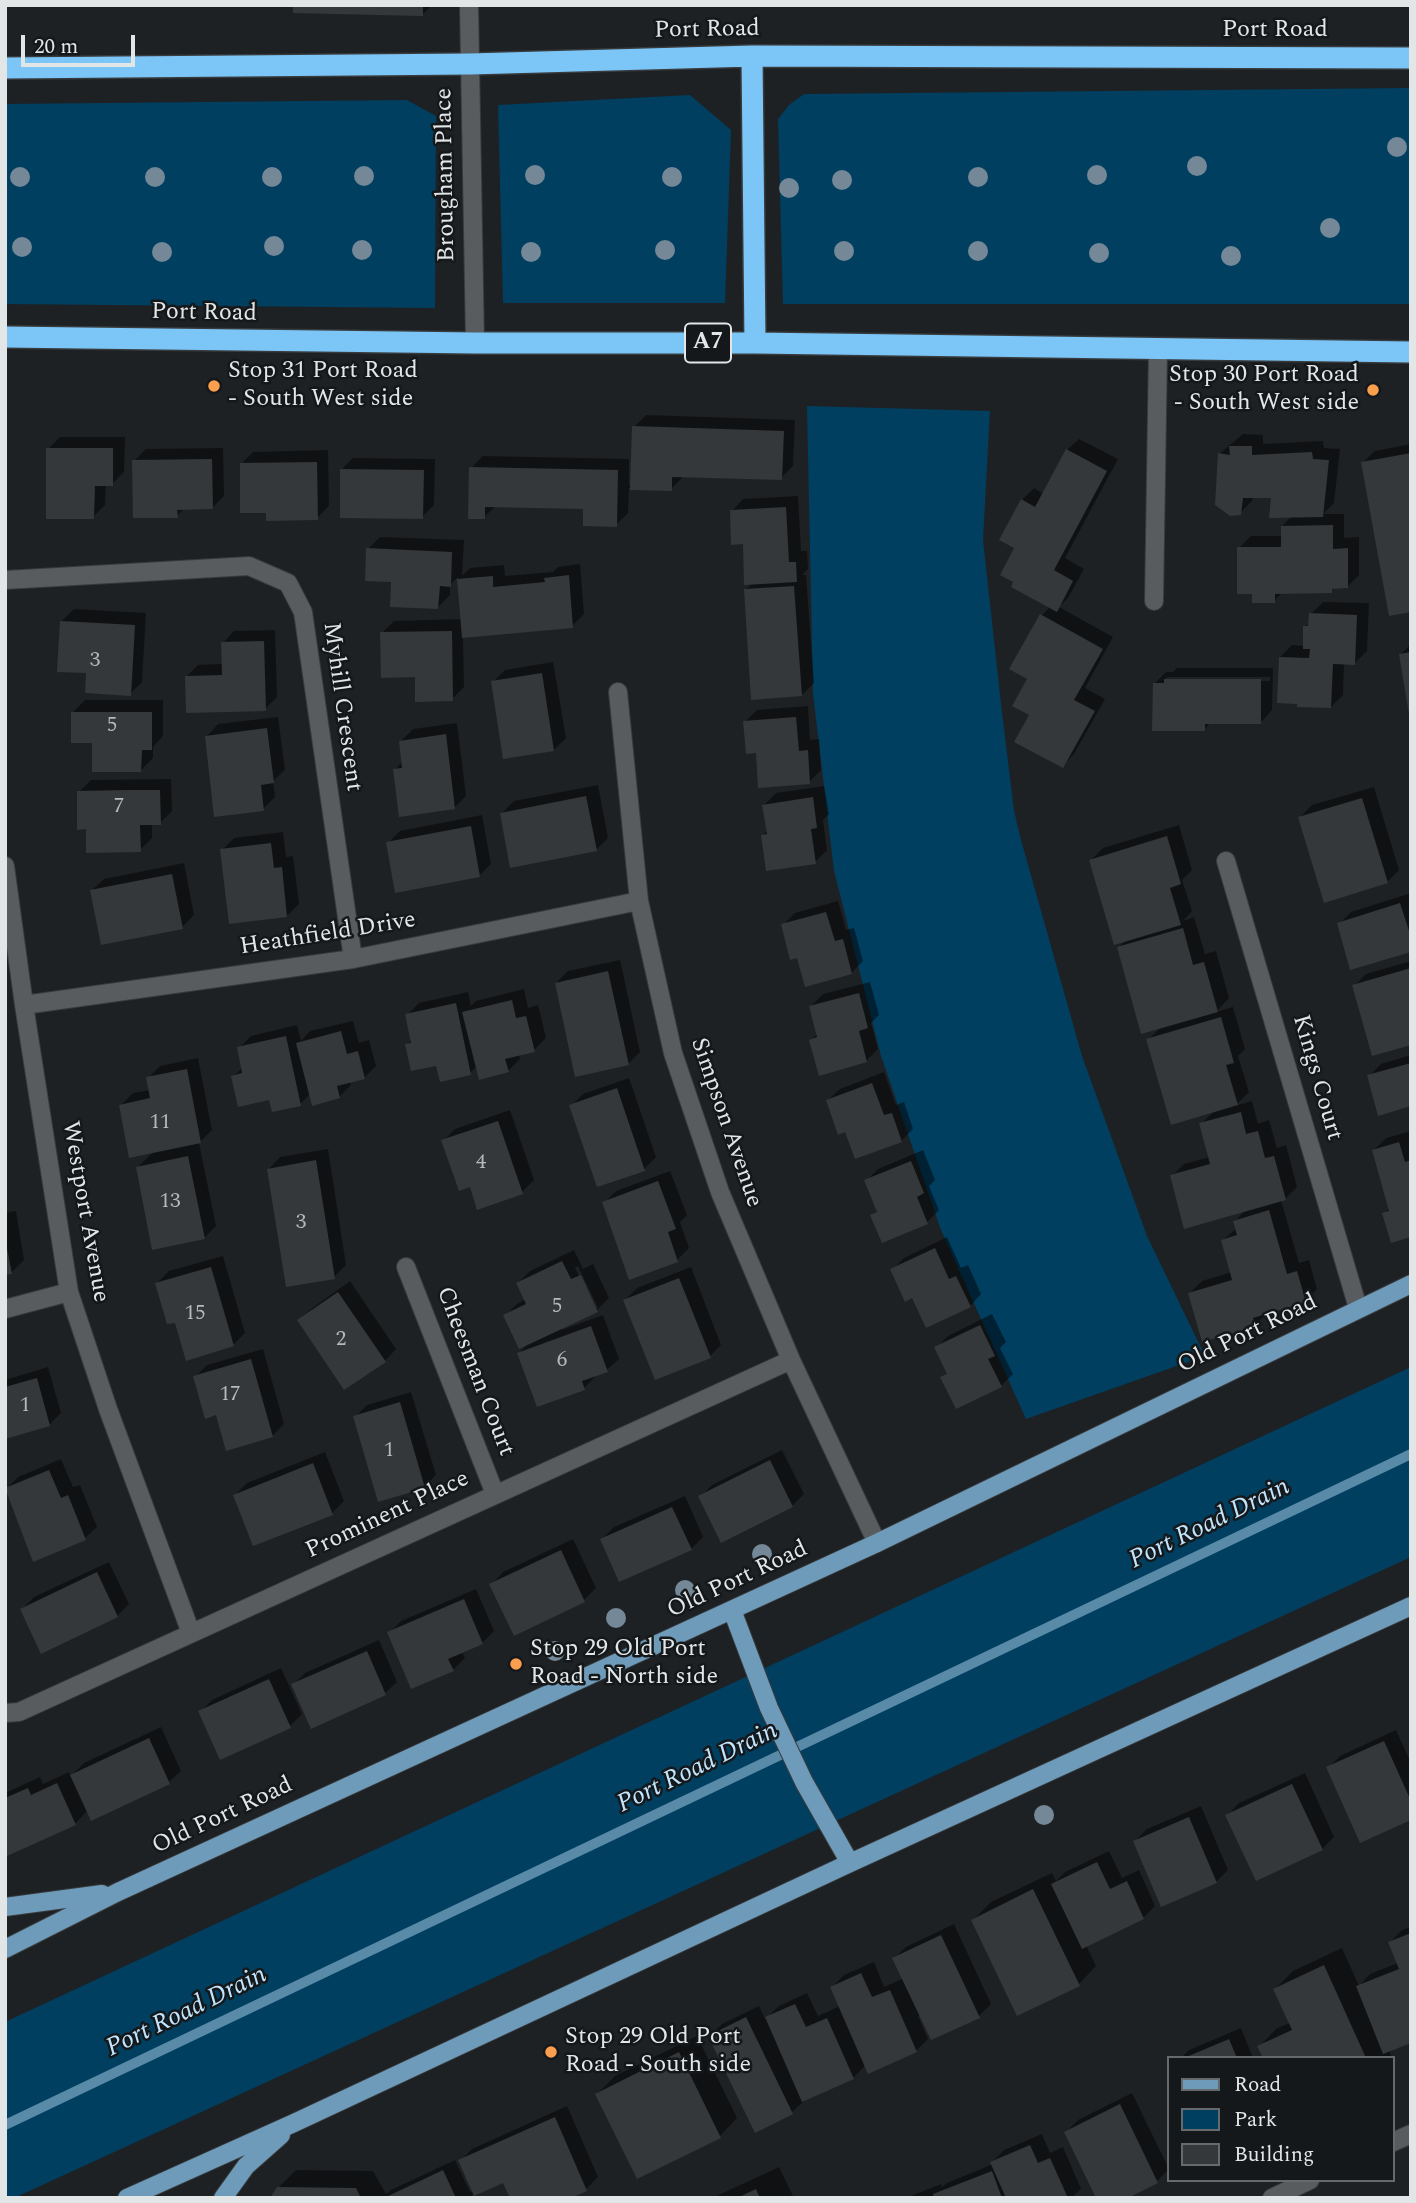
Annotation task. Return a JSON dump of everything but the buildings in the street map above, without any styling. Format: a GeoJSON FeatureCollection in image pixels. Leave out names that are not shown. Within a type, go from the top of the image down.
{"type":"FeatureCollection","features":[{"type":"Feature","properties":{"kind":"highway","name":"Port Road"},"geometry":{"type":"LineString","coordinates":[[5,68],[470,64],[752,56],[1411,58]]}},
{"type":"Feature","properties":{"kind":"highway"},"geometry":{"type":"LineString","coordinates":[[752,56],[755,343]]}},
{"type":"Feature","properties":{"kind":"highway","name":"Port Road"},"geometry":{"type":"LineString","coordinates":[[5,337],[1411,352]]}},
{"type":"Feature","properties":{"kind":"main road","name":"Old Port Road"},"geometry":{"type":"LineString","coordinates":[[5,1949],[118,1892],[877,1543],[1411,1284]]}},
{"type":"Feature","properties":{"kind":"main road"},"geometry":{"type":"LineString","coordinates":[[127,2198],[1411,1606]]}},
{"type":"Feature","properties":{"kind":"main road"},"geometry":{"type":"LineString","coordinates":[[732,1610],[769,1708],[804,1782],[850,1863]]}},
{"type":"Feature","properties":{"kind":"main road"},"geometry":{"type":"LineString","coordinates":[[5,1907],[118,1892]]}},
{"type":"Feature","properties":{"kind":"main road"},"geometry":{"type":"LineString","coordinates":[[223,2198],[246,2166],[294,2123]]}},
{"type":"Feature","properties":{"kind":"street","name":"Brougham Place"},"geometry":{"type":"LineString","coordinates":[[468,5],[475,343]]}},
{"type":"Feature","properties":{"kind":"street"},"geometry":{"type":"LineString","coordinates":[[1154,601],[1158,349]]}},
{"type":"Feature","properties":{"kind":"street","name":"Myhill Crescent"},"geometry":{"type":"LineString","coordinates":[[5,580],[249,566],[288,583],[303,612],[353,959]]}},
{"type":"Feature","properties":{"kind":"street","name":"Simpson Avenue"},"geometry":{"type":"LineString","coordinates":[[618,692],[639,901],[673,1052],[720,1192],[791,1360],[877,1543]]}},
{"type":"Feature","properties":{"kind":"street","name":"Kings Court"},"geometry":{"type":"LineString","coordinates":[[1226,861],[1358,1308]]}},
{"type":"Feature","properties":{"kind":"street","name":"Westport Avenue"},"geometry":{"type":"LineString","coordinates":[[5,866],[69,1292],[108,1409],[191,1633]]}},
{"type":"Feature","properties":{"kind":"street","name":"Heathfield Drive"},"geometry":{"type":"LineString","coordinates":[[24,1005],[353,959],[639,901]]}},
{"type":"Feature","properties":{"kind":"street","name":"Cheesman Court"},"geometry":{"type":"LineString","coordinates":[[406,1267],[495,1494]]}},
{"type":"Feature","properties":{"kind":"street"},"geometry":{"type":"LineString","coordinates":[[5,1309],[69,1292]]}},
{"type":"Feature","properties":{"kind":"street","name":"Prominent Place"},"geometry":{"type":"LineString","coordinates":[[5,1713],[19,1712],[791,1360]]}},
{"type":"Feature","properties":{"kind":"street"},"geometry":{"type":"LineString","coordinates":[[1395,2141],[1411,2134]]}},
{"type":"Feature","properties":{"kind":"street"},"geometry":{"type":"LineString","coordinates":[[1272,2198],[1306,2182]]}},
{"type":"Feature","properties":{"kind":"green space"},"geometry":{"type":"Polygon","coordinates":[[[1411,88],[1411,304],[783,304],[778,119],[789,105],[804,94],[1411,88]]]}},
{"type":"Feature","properties":{"kind":"green space"},"geometry":{"type":"Polygon","coordinates":[[[690,95],[731,130],[725,303],[503,303],[498,105],[690,95]]]}},
{"type":"Feature","properties":{"kind":"green space"},"geometry":{"type":"Polygon","coordinates":[[[407,100],[436,116],[435,308],[5,304],[5,104],[407,100]]]}},
{"type":"Feature","properties":{"kind":"green space"},"geometry":{"type":"Polygon","coordinates":[[[807,406],[990,411],[983,540],[1014,811],[1082,1056],[1147,1236],[1205,1356],[1026,1419],[941,1230],[881,1056],[834,871],[813,693],[807,406]]]}},
{"type":"Feature","properties":{"kind":"green space"},"geometry":{"type":"Polygon","coordinates":[[[1411,1367],[1411,1557],[14,2198],[5,2198],[5,2022],[1411,1367]]]}},
{"type":"Feature","properties":{"kind":"waterway","name":"Port Road Drain"},"geometry":{"type":"LineString","coordinates":[[5,2125],[1411,1454]]}},
{"type":"Feature","properties":{"kind":"place","name":"Stop 31 Port Road - South West side"},"geometry":{"type":"Point","coordinates":[214,386]}},
{"type":"Feature","properties":{"kind":"place","name":"Stop 30 Port Road - South West side"},"geometry":{"type":"Point","coordinates":[1373,390]}},
{"type":"Feature","properties":{"kind":"place","name":"Stop 29 Old Port Road - North side"},"geometry":{"type":"Point","coordinates":[516,1664]}},
{"type":"Feature","properties":{"kind":"place","name":"Stop 29 Old Port Road - South side"},"geometry":{"type":"Point","coordinates":[551,2052]}}]}
